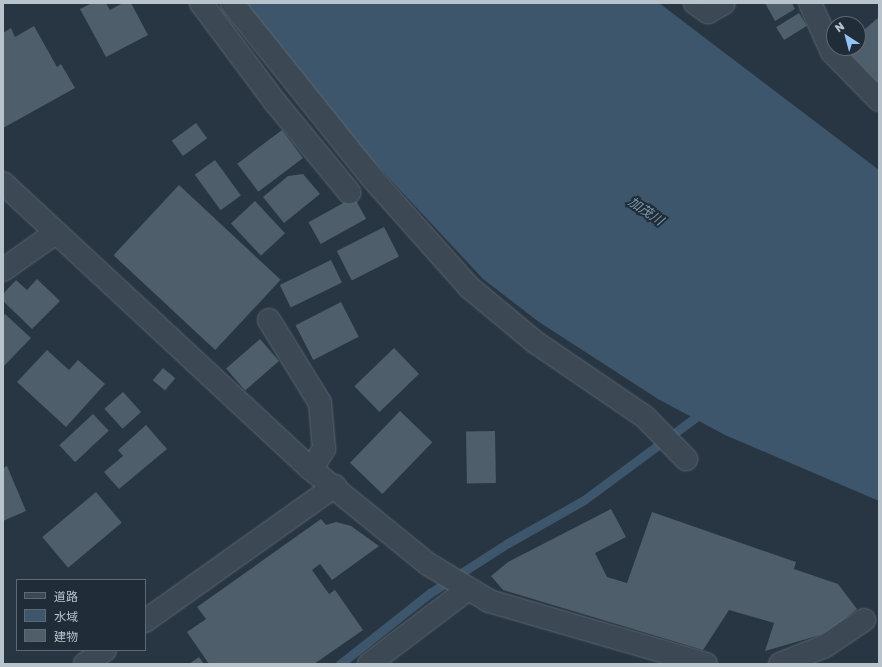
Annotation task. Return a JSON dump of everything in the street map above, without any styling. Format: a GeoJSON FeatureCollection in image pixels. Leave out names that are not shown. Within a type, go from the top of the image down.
{"type":"FeatureCollection","features":[{"type":"Feature","properties":{"kind":"street"},"geometry":{"type":"LineString","coordinates":[[201,3],[275,102],[349,192]]}},
{"type":"Feature","properties":{"kind":"street"},"geometry":{"type":"LineString","coordinates":[[232,3],[372,178],[469,286],[534,342],[645,417],[686,459]]}},
{"type":"Feature","properties":{"kind":"street"},"geometry":{"type":"LineString","coordinates":[[695,3],[708,12],[724,3]]}},
{"type":"Feature","properties":{"kind":"street"},"geometry":{"type":"LineString","coordinates":[[810,3],[832,52],[879,100]]}},
{"type":"Feature","properties":{"kind":"street"},"geometry":{"type":"LineString","coordinates":[[3,183],[55,233],[311,469],[335,486],[428,564],[468,590],[489,601],[706,664]]}},
{"type":"Feature","properties":{"kind":"street"},"geometry":{"type":"LineString","coordinates":[[3,270],[55,233]]}},
{"type":"Feature","properties":{"kind":"street"},"geometry":{"type":"LineString","coordinates":[[269,320],[320,403],[324,450],[311,469]]}},
{"type":"Feature","properties":{"kind":"street"},"geometry":{"type":"LineString","coordinates":[[146,620],[335,486]]}},
{"type":"Feature","properties":{"kind":"street"},"geometry":{"type":"LineString","coordinates":[[370,664],[468,590]]}},
{"type":"Feature","properties":{"kind":"street"},"geometry":{"type":"LineString","coordinates":[[780,664],[825,646],[864,620]]}},
{"type":"Feature","properties":{"kind":"street"},"geometry":{"type":"LineString","coordinates":[[85,664],[104,651]]}},
{"type":"Feature","properties":{"kind":"water","name":"加茂川"},"geometry":{"type":"Polygon","coordinates":[[[241,3],[659,3],[879,170],[879,501],[725,435],[658,399],[539,322],[483,279],[292,74],[241,3]]]}},
{"type":"Feature","properties":{"kind":"building"},"geometry":{"type":"Polygon","coordinates":[[[92,3],[106,3],[110,10],[123,3],[131,3],[148,35],[106,57],[80,9],[92,3]]]}},
{"type":"Feature","properties":{"kind":"building"},"geometry":{"type":"Polygon","coordinates":[[[765,3],[792,3],[795,9],[775,21],[765,3]]]}},
{"type":"Feature","properties":{"kind":"building"},"geometry":{"type":"Polygon","coordinates":[[[799,13],[807,26],[784,40],[776,27],[799,13]]]}},
{"type":"Feature","properties":{"kind":"building"},"geometry":{"type":"Polygon","coordinates":[[[879,17],[879,82],[876,85],[852,56],[866,56],[866,28],[879,17]]]}},
{"type":"Feature","properties":{"kind":"building"},"geometry":{"type":"Polygon","coordinates":[[[34,26],[57,67],[61,64],[75,88],[3,128],[3,33],[11,28],[15,37],[34,26]]]}},
{"type":"Feature","properties":{"kind":"building"},"geometry":{"type":"Polygon","coordinates":[[[196,123],[207,138],[183,156],[172,141],[196,123]]]}},
{"type":"Feature","properties":{"kind":"building"},"geometry":{"type":"Polygon","coordinates":[[[282,130],[303,158],[258,192],[237,164],[282,130]]]}},
{"type":"Feature","properties":{"kind":"building"},"geometry":{"type":"Polygon","coordinates":[[[215,160],[241,196],[221,210],[195,175],[215,160]]]}},
{"type":"Feature","properties":{"kind":"building"},"geometry":{"type":"Polygon","coordinates":[[[303,174],[320,194],[284,223],[263,197],[288,176],[303,174]]]}},
{"type":"Feature","properties":{"kind":"building"},"geometry":{"type":"Polygon","coordinates":[[[179,185],[281,280],[215,350],[114,255],[179,185]]]}},
{"type":"Feature","properties":{"kind":"building"},"geometry":{"type":"Polygon","coordinates":[[[354,197],[366,219],[321,244],[309,222],[354,197]]]}},
{"type":"Feature","properties":{"kind":"building"},"geometry":{"type":"Polygon","coordinates":[[[255,201],[285,233],[261,256],[231,224],[255,201]]]}},
{"type":"Feature","properties":{"kind":"building"},"geometry":{"type":"Polygon","coordinates":[[[384,227],[399,256],[352,280],[337,251],[384,227]]]}},
{"type":"Feature","properties":{"kind":"building"},"geometry":{"type":"Polygon","coordinates":[[[331,260],[342,282],[291,307],[280,285],[331,260]]]}},
{"type":"Feature","properties":{"kind":"building"},"geometry":{"type":"Polygon","coordinates":[[[37,279],[60,301],[32,329],[3,301],[3,294],[16,280],[27,290],[37,279]]]}},
{"type":"Feature","properties":{"kind":"building"},"geometry":{"type":"Polygon","coordinates":[[[341,302],[359,337],[313,360],[296,325],[341,302]]]}},
{"type":"Feature","properties":{"kind":"building"},"geometry":{"type":"Polygon","coordinates":[[[5,314],[31,338],[3,367],[3,316],[5,314]]]}},
{"type":"Feature","properties":{"kind":"building"},"geometry":{"type":"Polygon","coordinates":[[[260,339],[279,361],[245,390],[226,369],[260,339]]]}},
{"type":"Feature","properties":{"kind":"building"},"geometry":{"type":"Polygon","coordinates":[[[394,348],[419,374],[379,412],[354,386],[394,348]]]}},
{"type":"Feature","properties":{"kind":"building"},"geometry":{"type":"Polygon","coordinates":[[[47,350],[69,370],[78,360],[105,384],[66,427],[17,382],[47,350]]]}},
{"type":"Feature","properties":{"kind":"building"},"geometry":{"type":"Polygon","coordinates":[[[163,368],[175,378],[165,391],[153,380],[163,368]]]}},
{"type":"Feature","properties":{"kind":"building"},"geometry":{"type":"Polygon","coordinates":[[[123,392],[141,412],[122,429],[104,409],[123,392]]]}},
{"type":"Feature","properties":{"kind":"building"},"geometry":{"type":"Polygon","coordinates":[[[400,411],[432,442],[382,494],[350,463],[400,411]]]}},
{"type":"Feature","properties":{"kind":"building"},"geometry":{"type":"Polygon","coordinates":[[[93,414],[109,431],[75,462],[59,445],[93,414]]]}},
{"type":"Feature","properties":{"kind":"building"},"geometry":{"type":"Polygon","coordinates":[[[146,425],[167,449],[119,489],[104,472],[123,456],[118,450],[146,425]]]}},
{"type":"Feature","properties":{"kind":"building"},"geometry":{"type":"Polygon","coordinates":[[[495,431],[496,483],[467,483],[466,432],[495,431]]]}},
{"type":"Feature","properties":{"kind":"building"},"geometry":{"type":"Polygon","coordinates":[[[7,466],[26,511],[3,521],[3,468],[7,466]]]}},
{"type":"Feature","properties":{"kind":"building"},"geometry":{"type":"Polygon","coordinates":[[[96,492],[122,523],[68,568],[42,537],[96,492]]]}},
{"type":"Feature","properties":{"kind":"building"},"geometry":{"type":"Polygon","coordinates":[[[611,509],[626,537],[595,553],[607,577],[627,583],[652,512],[796,562],[794,569],[838,584],[857,609],[827,633],[765,651],[774,623],[729,610],[703,650],[503,590],[491,576],[508,562],[611,509]]]}},
{"type":"Feature","properties":{"kind":"building"},"geometry":{"type":"Polygon","coordinates":[[[321,519],[326,525],[336,522],[351,526],[379,546],[332,580],[320,564],[312,570],[329,594],[335,590],[363,630],[314,664],[209,664],[187,632],[206,619],[197,607],[321,519]]]}},
{"type":"Feature","properties":{"kind":"building"},"geometry":{"type":"Polygon","coordinates":[[[199,657],[204,664],[189,664],[199,657]]]}},
{"type":"Feature","properties":{"kind":"waterway"},"geometry":{"type":"LineString","coordinates":[[340,664],[430,593],[508,543],[584,500],[703,412]]}}]}
